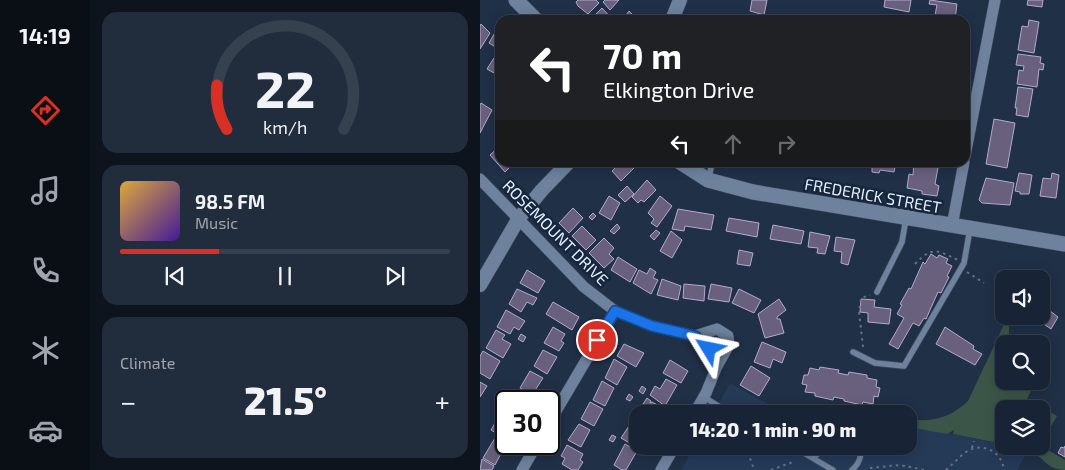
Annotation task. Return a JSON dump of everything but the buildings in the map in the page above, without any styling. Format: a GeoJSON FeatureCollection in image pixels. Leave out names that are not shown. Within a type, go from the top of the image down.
{"type":"FeatureCollection","features":[{"type":"Feature","properties":{"kind":"main road"},"geometry":{"type":"LineString","coordinates":[[516,0],[531,15]]}},
{"type":"Feature","properties":{"kind":"main road","name":"FREDERICK STREET"},"geometry":{"type":"LineString","coordinates":[[688,167],[708,180],[753,192],[1065,244]]}},
{"type":"Feature","properties":{"kind":"street"},"geometry":{"type":"LineString","coordinates":[[674,15],[680,0]]}},
{"type":"Feature","properties":{"kind":"street"},"geometry":{"type":"LineString","coordinates":[[970,130],[995,0]]}},
{"type":"Feature","properties":{"kind":"street"},"geometry":{"type":"LineString","coordinates":[[480,285],[519,218],[565,167]]}},
{"type":"Feature","properties":{"kind":"street"},"geometry":{"type":"LineString","coordinates":[[952,226],[963,167]]}},
{"type":"Feature","properties":{"kind":"street","name":"ROSEMOUNT DRIVE"},"geometry":{"type":"LineString","coordinates":[[480,179],[584,286],[615,311],[652,326],[695,336],[717,329],[728,336],[729,345],[699,405]]}},
{"type":"Feature","properties":{"kind":"street"},"geometry":{"type":"LineString","coordinates":[[560,404],[615,311]]}},
{"type":"Feature","properties":{"kind":"street"},"geometry":{"type":"LineString","coordinates":[[695,336],[709,349],[717,366]]}},
{"type":"Feature","properties":{"kind":"street"},"geometry":{"type":"LineString","coordinates":[[522,470],[531,455]]}},
{"type":"Feature","properties":{"kind":"street"},"geometry":{"type":"LineString","coordinates":[[662,470],[670,455]]}},
{"type":"Feature","properties":{"kind":"lane"},"geometry":{"type":"LineString","coordinates":[[708,180],[711,167]]}},
{"type":"Feature","properties":{"kind":"lane"},"geometry":{"type":"LineString","coordinates":[[877,292],[902,242],[906,218]]}},
{"type":"Feature","properties":{"kind":"lane"},"geometry":{"type":"LineString","coordinates":[[853,352],[875,363],[904,366],[963,265],[970,229]]}},
{"type":"Feature","properties":{"kind":"lane"},"geometry":{"type":"LineString","coordinates":[[704,397],[717,405]]}},
{"type":"Feature","properties":{"kind":"lane"},"geometry":{"type":"LineString","coordinates":[[808,455],[833,470]]}},
{"type":"Feature","properties":{"kind":"lane"},"geometry":{"type":"LineString","coordinates":[[852,470],[858,465],[860,455]]}},
{"type":"Feature","properties":{"kind":"path"},"geometry":{"type":"LineString","coordinates":[[915,264],[926,252],[939,252],[963,265],[984,283]]}},
{"type":"Feature","properties":{"kind":"path"},"geometry":{"type":"LineString","coordinates":[[860,356],[864,343],[859,312],[861,298],[877,292]]}},
{"type":"Feature","properties":{"kind":"path"},"geometry":{"type":"LineString","coordinates":[[946,470],[972,449],[974,441]]}},
{"type":"Feature","properties":{"kind":"path"},"geometry":{"type":"LineString","coordinates":[[972,449],[989,449],[998,454],[1004,470]]}},
{"type":"Feature","properties":{"kind":"path"},"geometry":{"type":"LineString","coordinates":[[749,455],[754,470]]}},
{"type":"Feature","properties":{"kind":"path"},"geometry":{"type":"LineString","coordinates":[[771,470],[793,462]]}},
{"type":"Feature","properties":{"kind":"path"},"geometry":{"type":"LineString","coordinates":[[870,468],[900,465],[924,470]]}},
{"type":"Feature","properties":{"kind":"shaded area"},"geometry":{"type":"Polygon","coordinates":[[[730,383],[769,405],[718,405],[730,383]]]}},
{"type":"Feature","properties":{"kind":"shaded area"},"geometry":{"type":"Polygon","coordinates":[[[917,428],[995,442],[995,455],[1026,455],[1017,470],[681,470],[690,455],[917,455],[917,428]]]}},
{"type":"Feature","properties":{"kind":"green space"},"geometry":{"type":"Polygon","coordinates":[[[1004,325],[1009,325],[1009,335],[999,335],[1004,325]]]}},
{"type":"Feature","properties":{"kind":"green space"},"geometry":{"type":"Polygon","coordinates":[[[995,344],[995,390],[1032,390],[1027,399],[1029,400],[995,400],[995,442],[953,434],[954,430],[947,434],[917,429],[917,420],[940,418],[962,407],[968,401],[995,344]]]}},
{"type":"Feature","properties":{"kind":"green space"},"geometry":{"type":"Polygon","coordinates":[[[1050,412],[1057,416],[1050,428],[1050,412]]]}},
{"type":"Feature","properties":{"kind":"green space"},"geometry":{"type":"Polygon","coordinates":[[[1050,451],[1065,460],[1065,470],[1058,469],[1048,465],[1037,455],[1050,455],[1050,451]]]}},
{"type":"Feature","properties":{"kind":"route"},"geometry":{"type":"LineString","coordinates":[[597,340],[615,311],[652,326],[695,336],[709,349]]}}]}
